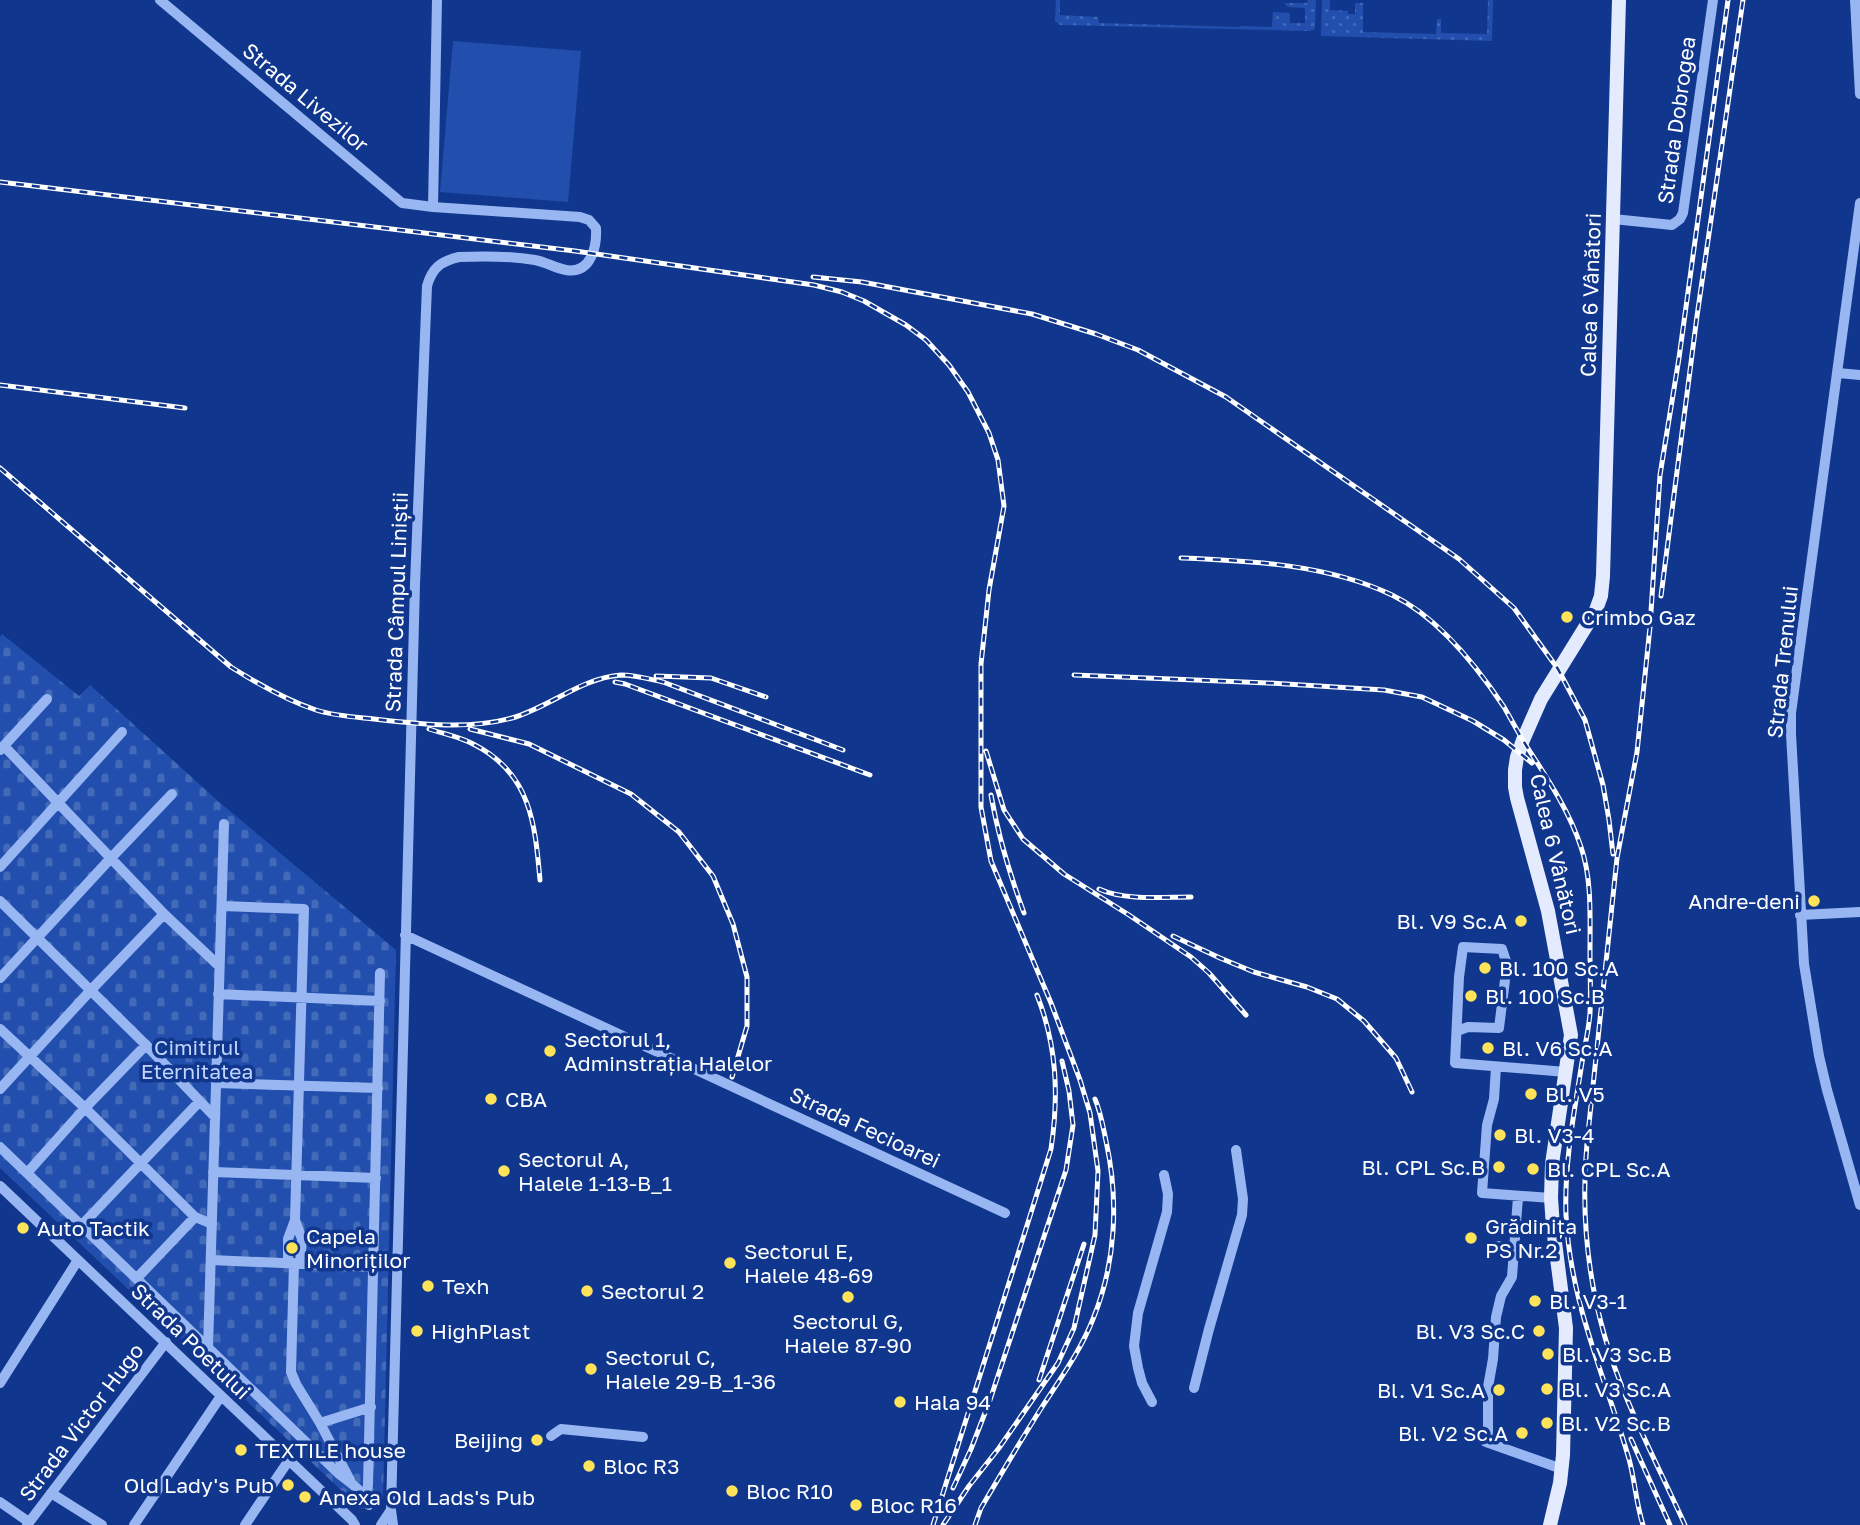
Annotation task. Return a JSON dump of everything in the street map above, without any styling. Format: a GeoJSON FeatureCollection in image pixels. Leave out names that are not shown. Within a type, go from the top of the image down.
{"type":"FeatureCollection","features":[{"type":"Feature","properties":{"kind":"main road","name":"Calea 6 Vânători"},"geometry":{"type":"LineString","coordinates":[[1550,1525],[1562,1469],[1566,1328],[1551,1198],[1554,1151],[1571,1035],[1544,894],[1517,798],[1515,770],[1523,740],[1541,699],[1591,619],[1601,596],[1619,0]]}},
{"type":"Feature","properties":{"kind":"street","name":"Strada Livezilor"},"geometry":{"type":"LineString","coordinates":[[160,0],[402,203],[433,207]]}},
{"type":"Feature","properties":{"kind":"street"},"geometry":{"type":"LineString","coordinates":[[433,207],[438,0]]}},
{"type":"Feature","properties":{"kind":"street","name":"Strada Dobrogea"},"geometry":{"type":"LineString","coordinates":[[1613,219],[1672,225],[1683,213],[1713,0]]}},
{"type":"Feature","properties":{"kind":"street"},"geometry":{"type":"LineString","coordinates":[[1855,0],[1860,94]]}},
{"type":"Feature","properties":{"kind":"street","name":"Strada Trenului"},"geometry":{"type":"LineString","coordinates":[[1860,203],[1791,713],[1804,964],[1819,1056],[1860,1205]]}},
{"type":"Feature","properties":{"kind":"street","name":"Strada Câmpul Liniștii"},"geometry":{"type":"LineString","coordinates":[[393,1525],[391,1510],[405,935],[427,286],[432,271],[439,264],[459,257],[533,260],[566,270],[579,269],[589,262],[596,236],[593,222],[585,218],[433,207]]}},
{"type":"Feature","properties":{"kind":"street"},"geometry":{"type":"LineString","coordinates":[[1838,373],[1860,375]]}},
{"type":"Feature","properties":{"kind":"street"},"geometry":{"type":"LineString","coordinates":[[47,699],[2,748],[164,914],[218,965]]}},
{"type":"Feature","properties":{"kind":"street"},"geometry":{"type":"LineString","coordinates":[[0,867],[121,732]]}},
{"type":"Feature","properties":{"kind":"street"},"geometry":{"type":"LineString","coordinates":[[0,978],[172,794]]}},
{"type":"Feature","properties":{"kind":"street"},"geometry":{"type":"LineString","coordinates":[[208,1348],[224,824]]}},
{"type":"Feature","properties":{"kind":"street"},"geometry":{"type":"LineString","coordinates":[[0,901],[146,1045],[215,1118]]}},
{"type":"Feature","properties":{"kind":"street"},"geometry":{"type":"LineString","coordinates":[[222,906],[304,909],[295,1220],[302,1247],[294,1263],[291,1372],[351,1482],[368,1502],[380,973]]}},
{"type":"Feature","properties":{"kind":"street"},"geometry":{"type":"LineString","coordinates":[[1801,915],[1860,912]]}},
{"type":"Feature","properties":{"kind":"street"},"geometry":{"type":"LineString","coordinates":[[0,1089],[164,914]]}},
{"type":"Feature","properties":{"kind":"street","name":"Strada Fecioarei"},"geometry":{"type":"LineString","coordinates":[[405,935],[1005,1213]]}},
{"type":"Feature","properties":{"kind":"street"},"geometry":{"type":"LineString","coordinates":[[1457,1031],[1468,1027],[1499,1028],[1507,964],[1502,949],[1464,947],[1460,977],[1455,1063],[1566,1072]]}},
{"type":"Feature","properties":{"kind":"street"},"geometry":{"type":"LineString","coordinates":[[218,994],[380,1000]]}},
{"type":"Feature","properties":{"kind":"street"},"geometry":{"type":"LineString","coordinates":[[0,1029],[85,1108],[195,1217],[212,1224]]}},
{"type":"Feature","properties":{"kind":"street"},"geometry":{"type":"LineString","coordinates":[[27,1173],[146,1045]]}},
{"type":"Feature","properties":{"kind":"street"},"geometry":{"type":"LineString","coordinates":[[1496,1067],[1494,1099],[1487,1125],[1482,1193],[1551,1198]]}},
{"type":"Feature","properties":{"kind":"street"},"geometry":{"type":"LineString","coordinates":[[216,1083],[378,1088]]}},
{"type":"Feature","properties":{"kind":"street"},"geometry":{"type":"LineString","coordinates":[[81,1226],[200,1102]]}},
{"type":"Feature","properties":{"kind":"street"},"geometry":{"type":"LineString","coordinates":[[0,1147],[339,1474],[351,1482]]}},
{"type":"Feature","properties":{"kind":"street"},"geometry":{"type":"LineString","coordinates":[[1194,1388],[1242,1215],[1243,1199],[1236,1150]]}},
{"type":"Feature","properties":{"kind":"street"},"geometry":{"type":"LineString","coordinates":[[214,1172],[376,1178]]}},
{"type":"Feature","properties":{"kind":"street"},"geometry":{"type":"LineString","coordinates":[[1152,1402],[1138,1368],[1134,1346],[1138,1313],[1167,1212],[1164,1175]]}},
{"type":"Feature","properties":{"kind":"street","name":"Strada Poetului"},"geometry":{"type":"LineString","coordinates":[[0,1186],[353,1522]]}},
{"type":"Feature","properties":{"kind":"street"},"geometry":{"type":"LineString","coordinates":[[1518,1197],[1512,1277],[1501,1296],[1496,1317],[1488,1387],[1486,1442],[1562,1469]]}},
{"type":"Feature","properties":{"kind":"street"},"geometry":{"type":"LineString","coordinates":[[137,1278],[195,1217]]}},
{"type":"Feature","properties":{"kind":"street"},"geometry":{"type":"LineString","coordinates":[[1494,1246],[1514,1247]]}},
{"type":"Feature","properties":{"kind":"street"},"geometry":{"type":"LineString","coordinates":[[0,1383],[78,1260]]}},
{"type":"Feature","properties":{"kind":"street"},"geometry":{"type":"LineString","coordinates":[[211,1260],[374,1267]]}},
{"type":"Feature","properties":{"kind":"street","name":"Strada Victor Hugo"},"geometry":{"type":"LineString","coordinates":[[28,1524],[166,1342]]}},
{"type":"Feature","properties":{"kind":"street"},"geometry":{"type":"LineString","coordinates":[[134,1525],[221,1396]]}},
{"type":"Feature","properties":{"kind":"street"},"geometry":{"type":"LineString","coordinates":[[320,1423],[370,1407]]}},
{"type":"Feature","properties":{"kind":"street"},"geometry":{"type":"LineString","coordinates":[[551,1436],[561,1429],[643,1437]]}},
{"type":"Feature","properties":{"kind":"street"},"geometry":{"type":"LineString","coordinates":[[245,1525],[289,1460]]}},
{"type":"Feature","properties":{"kind":"street"},"geometry":{"type":"LineString","coordinates":[[51,1493],[102,1525]]}},
{"type":"Feature","properties":{"kind":"street"},"geometry":{"type":"LineString","coordinates":[[0,1502],[28,1524]]}},
{"type":"Feature","properties":{"kind":"street","name":"Strada Câmpul Liniștii"},"geometry":{"type":"LineString","coordinates":[[382,1525],[391,1510]]}},
{"type":"Feature","properties":{"kind":"street"},"geometry":{"type":"LineString","coordinates":[[353,1522],[366,1525]]}},
{"type":"Feature","properties":{"kind":"green space"},"geometry":{"type":"Polygon","coordinates":[[[1056,0],[1060,0],[1060,15],[1098,17],[1099,23],[1272,27],[1273,12],[1290,13],[1290,23],[1305,23],[1305,8],[1288,7],[1284,3],[1307,3],[1308,0],[1316,0],[1315,29],[1060,25],[1055,21],[1056,0]]]}},
{"type":"Feature","properties":{"kind":"green space"},"geometry":{"type":"Polygon","coordinates":[[[1322,0],[1330,0],[1330,10],[1348,11],[1348,14],[1355,14],[1355,3],[1363,3],[1363,32],[1436,34],[1437,19],[1441,19],[1441,33],[1487,34],[1488,0],[1493,0],[1492,41],[1321,36],[1322,0]]]}},
{"type":"Feature","properties":{"kind":"green space"},"geometry":{"type":"Polygon","coordinates":[[[453,41],[581,51],[568,202],[440,192],[453,41]]]}},
{"type":"Feature","properties":{"kind":"green space","name":"Cimitirul Eternitatea"},"geometry":{"type":"Polygon","coordinates":[[[2,634],[79,696],[90,685],[218,801],[396,950],[383,1499],[361,1509],[0,1168],[2,634]]]}},
{"type":"Feature","properties":{"kind":"railway"},"geometry":{"type":"LineString","coordinates":[[1685,1525],[1627,1399],[1605,1337],[1591,1274],[1585,1176],[1617,858],[1637,752],[1650,627],[1660,475],[1679,358],[1728,0]]}},
{"type":"Feature","properties":{"kind":"railway"},"geometry":{"type":"LineString","coordinates":[[1661,596],[1697,316],[1743,0]]}},
{"type":"Feature","properties":{"kind":"railway"},"geometry":{"type":"LineString","coordinates":[[0,182],[575,251],[814,285],[864,301],[906,325],[926,340],[949,365],[968,392],[989,433],[998,460],[1004,506],[989,590],[981,664],[981,807],[991,861],[1051,1003],[1080,1080],[1090,1113],[1098,1171],[1095,1235],[1074,1328],[1058,1363],[943,1525]]}},
{"type":"Feature","properties":{"kind":"railway"},"geometry":{"type":"LineString","coordinates":[[813,277],[862,282],[1032,314],[1138,350],[1226,397],[1459,559],[1514,608],[1558,669],[1585,720],[1603,785],[1613,854]]}},
{"type":"Feature","properties":{"kind":"railway"},"geometry":{"type":"LineString","coordinates":[[0,385],[185,408]]}},
{"type":"Feature","properties":{"kind":"railway"},"geometry":{"type":"LineString","coordinates":[[0,468],[231,667],[272,691],[316,710],[408,723],[478,724],[512,718],[592,681],[626,675],[663,682],[843,750]]}},
{"type":"Feature","properties":{"kind":"railway"},"geometry":{"type":"LineString","coordinates":[[1181,558],[1261,563],[1315,570],[1367,585],[1409,604],[1440,629],[1481,675],[1504,707],[1571,821],[1585,859],[1589,885],[1590,997],[1589,1024],[1568,1155],[1566,1215],[1569,1247],[1581,1309],[1629,1459],[1643,1525]]}},
{"type":"Feature","properties":{"kind":"railway"},"geometry":{"type":"LineString","coordinates":[[1074,675],[1384,690],[1422,697],[1473,721],[1504,740],[1532,763]]}},
{"type":"Feature","properties":{"kind":"railway"},"geometry":{"type":"LineString","coordinates":[[656,676],[711,678],[766,697]]}},
{"type":"Feature","properties":{"kind":"railway"},"geometry":{"type":"LineString","coordinates":[[615,682],[870,775]]}},
{"type":"Feature","properties":{"kind":"railway"},"geometry":{"type":"LineString","coordinates":[[429,729],[475,745],[508,770],[527,802],[536,839],[540,880]]}},
{"type":"Feature","properties":{"kind":"railway"},"geometry":{"type":"LineString","coordinates":[[470,729],[529,744],[631,794],[679,832],[713,876],[733,924],[747,977],[747,1026],[732,1077]]}},
{"type":"Feature","properties":{"kind":"railway"},"geometry":{"type":"LineString","coordinates":[[986,751],[1004,810],[1023,839],[1064,874],[1191,957],[1246,1015]]}},
{"type":"Feature","properties":{"kind":"railway"},"geometry":{"type":"LineString","coordinates":[[991,795],[1005,855],[1024,913]]}},
{"type":"Feature","properties":{"kind":"railway"},"geometry":{"type":"LineString","coordinates":[[1099,889],[1132,897],[1191,897]]}},
{"type":"Feature","properties":{"kind":"railway"},"geometry":{"type":"LineString","coordinates":[[1173,936],[1254,972],[1307,987],[1337,999],[1364,1021],[1396,1058],[1412,1092]]}},
{"type":"Feature","properties":{"kind":"railway"},"geometry":{"type":"LineString","coordinates":[[933,1525],[1051,1149],[1055,1109],[1054,1071],[1049,1033],[1037,995]]}},
{"type":"Feature","properties":{"kind":"railway"},"geometry":{"type":"LineString","coordinates":[[953,1488],[990,1400],[1066,1170],[1073,1125],[1062,1061]]}},
{"type":"Feature","properties":{"kind":"railway"},"geometry":{"type":"LineString","coordinates":[[975,1525],[981,1508],[1076,1353],[1101,1298],[1111,1254],[1114,1208],[1110,1163],[1095,1099]]}},
{"type":"Feature","properties":{"kind":"railway"},"geometry":{"type":"LineString","coordinates":[[1039,1380],[1084,1244]]}},
{"type":"Feature","properties":{"kind":"railway"},"geometry":{"type":"LineString","coordinates":[[1631,1439],[1670,1525]]}},
{"type":"Feature","properties":{"kind":"place","name":"Crimbo Gaz"},"geometry":{"type":"Point","coordinates":[1567,617]}},
{"type":"Feature","properties":{"kind":"place","name":"Andre-deni"},"geometry":{"type":"Point","coordinates":[1814,901]}},
{"type":"Feature","properties":{"kind":"place","name":"Bl. V9 Sc.A"},"geometry":{"type":"Point","coordinates":[1521,921]}},
{"type":"Feature","properties":{"kind":"place","name":"Bl. 100 Sc.A"},"geometry":{"type":"Point","coordinates":[1485,968]}},
{"type":"Feature","properties":{"kind":"place","name":"Bl. 100 Sc.B"},"geometry":{"type":"Point","coordinates":[1471,996]}},
{"type":"Feature","properties":{"kind":"place","name":"Bl. V6 Sc.A"},"geometry":{"type":"Point","coordinates":[1488,1048]}},
{"type":"Feature","properties":{"kind":"place","name":"Sectorul 1, Adminstrația Halelor"},"geometry":{"type":"Point","coordinates":[550,1051]}},
{"type":"Feature","properties":{"kind":"place","name":"Bl. V5"},"geometry":{"type":"Point","coordinates":[1531,1094]}},
{"type":"Feature","properties":{"kind":"place","name":"CBA"},"geometry":{"type":"Point","coordinates":[491,1099]}},
{"type":"Feature","properties":{"kind":"place","name":"Bl. V3-4"},"geometry":{"type":"Point","coordinates":[1500,1135]}},
{"type":"Feature","properties":{"kind":"place","name":"Bl. CPL Sc.B"},"geometry":{"type":"Point","coordinates":[1499,1167]}},
{"type":"Feature","properties":{"kind":"place","name":"Bl. CPL Sc.A"},"geometry":{"type":"Point","coordinates":[1533,1169]}},
{"type":"Feature","properties":{"kind":"place","name":"Sectorul A, Halele 1-13-B_1"},"geometry":{"type":"Point","coordinates":[504,1171]}},
{"type":"Feature","properties":{"kind":"place","name":"Auto Tactik"},"geometry":{"type":"Point","coordinates":[23,1228]}},
{"type":"Feature","properties":{"kind":"place","name":"Grădinița PS Nr.2"},"geometry":{"type":"Point","coordinates":[1471,1238]}},
{"type":"Feature","properties":{"kind":"place","name":"Capela Minoriților"},"geometry":{"type":"Point","coordinates":[292,1248]}},
{"type":"Feature","properties":{"kind":"place","name":"Sectorul E, Halele 48-69"},"geometry":{"type":"Point","coordinates":[730,1263]}},
{"type":"Feature","properties":{"kind":"place","name":"Texh"},"geometry":{"type":"Point","coordinates":[428,1286]}},
{"type":"Feature","properties":{"kind":"place","name":"Sectorul 2"},"geometry":{"type":"Point","coordinates":[587,1291]}},
{"type":"Feature","properties":{"kind":"place","name":"Sectorul G, Halele 87-90"},"geometry":{"type":"Point","coordinates":[848,1297]}},
{"type":"Feature","properties":{"kind":"place","name":"Bl. V3-1"},"geometry":{"type":"Point","coordinates":[1535,1301]}},
{"type":"Feature","properties":{"kind":"place","name":"HighPlast"},"geometry":{"type":"Point","coordinates":[417,1331]}},
{"type":"Feature","properties":{"kind":"place","name":"Bl. V3 Sc.C"},"geometry":{"type":"Point","coordinates":[1539,1331]}},
{"type":"Feature","properties":{"kind":"place","name":"Bl. V3 Sc.B"},"geometry":{"type":"Point","coordinates":[1548,1354]}},
{"type":"Feature","properties":{"kind":"place","name":"Sectorul C, Halele 29-B_1-36"},"geometry":{"type":"Point","coordinates":[591,1369]}},
{"type":"Feature","properties":{"kind":"place","name":"Bl. V3 Sc.A"},"geometry":{"type":"Point","coordinates":[1547,1389]}},
{"type":"Feature","properties":{"kind":"place","name":"Bl. V1 Sc.A"},"geometry":{"type":"Point","coordinates":[1499,1390]}},
{"type":"Feature","properties":{"kind":"place","name":"Hala 94"},"geometry":{"type":"Point","coordinates":[900,1402]}},
{"type":"Feature","properties":{"kind":"place","name":"Bl. V2 Sc.B"},"geometry":{"type":"Point","coordinates":[1547,1423]}},
{"type":"Feature","properties":{"kind":"place","name":"Bl. V2 Sc.A"},"geometry":{"type":"Point","coordinates":[1522,1433]}},
{"type":"Feature","properties":{"kind":"place","name":"Beijing"},"geometry":{"type":"Point","coordinates":[537,1440]}},
{"type":"Feature","properties":{"kind":"place","name":"TEXTILE house"},"geometry":{"type":"Point","coordinates":[241,1450]}},
{"type":"Feature","properties":{"kind":"place","name":"Bloc R3"},"geometry":{"type":"Point","coordinates":[589,1466]}},
{"type":"Feature","properties":{"kind":"place","name":"Old Lady's Pub"},"geometry":{"type":"Point","coordinates":[288,1485]}},
{"type":"Feature","properties":{"kind":"place","name":"Bloc R10"},"geometry":{"type":"Point","coordinates":[732,1491]}},
{"type":"Feature","properties":{"kind":"place","name":"Anexa Old Lads's Pub"},"geometry":{"type":"Point","coordinates":[305,1497]}},
{"type":"Feature","properties":{"kind":"place","name":"Bloc R16"},"geometry":{"type":"Point","coordinates":[856,1505]}}]}
